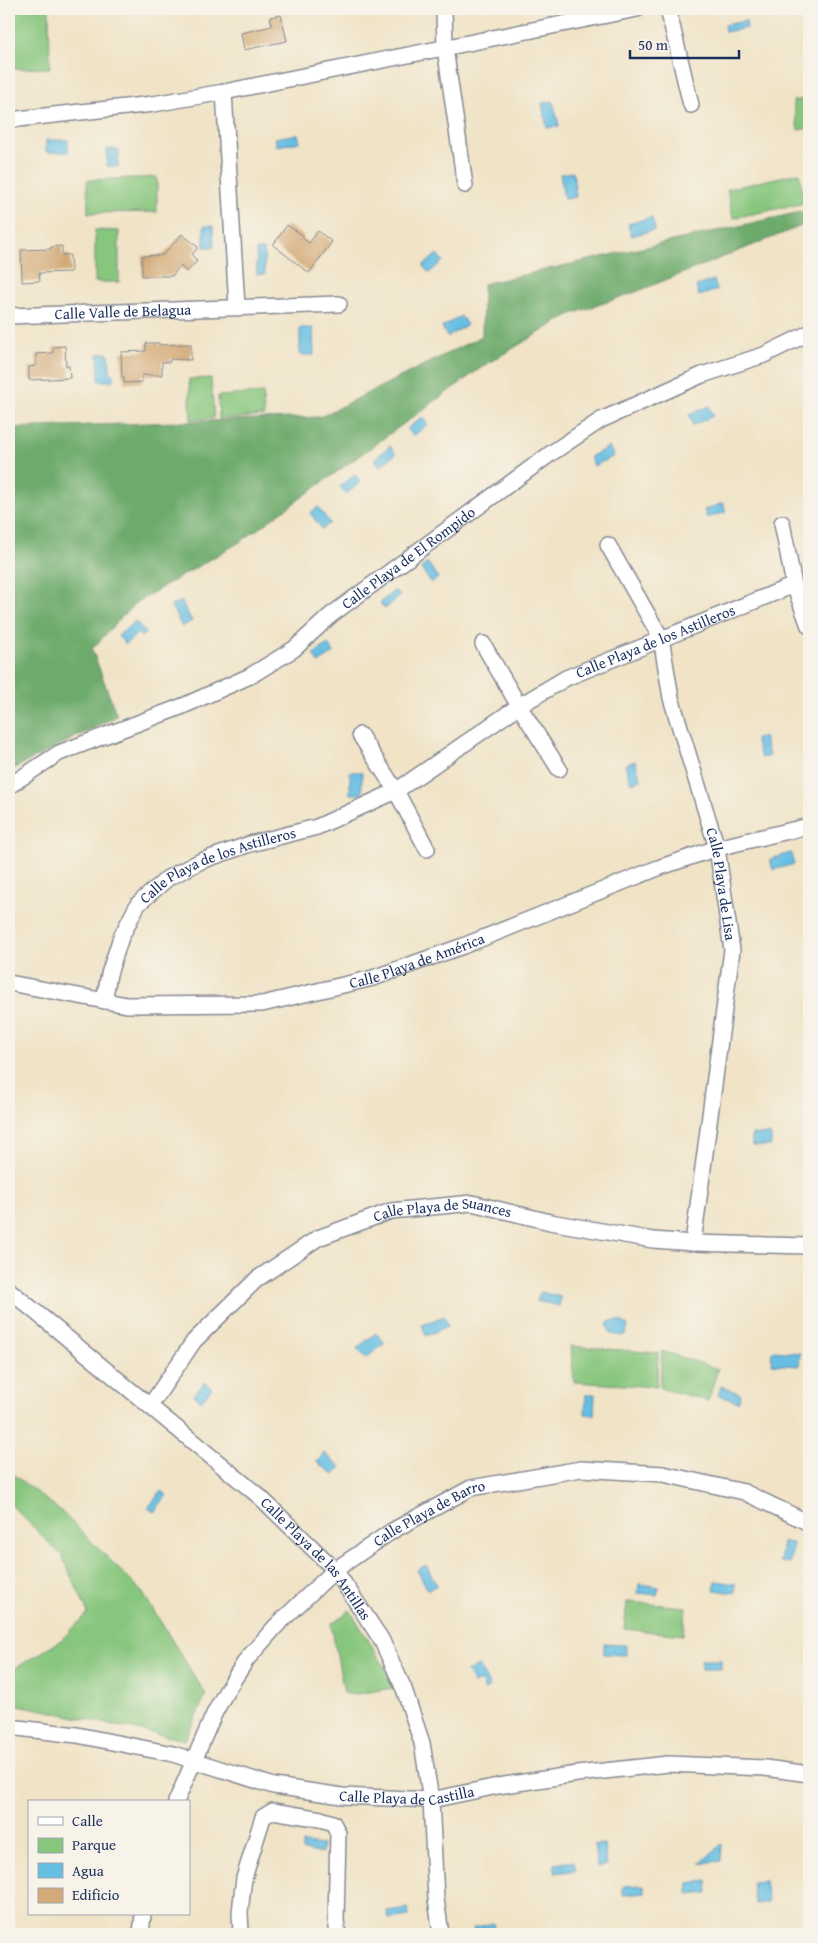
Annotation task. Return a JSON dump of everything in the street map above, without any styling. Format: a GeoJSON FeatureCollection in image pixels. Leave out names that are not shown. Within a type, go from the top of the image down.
{"type":"FeatureCollection","features":[{"type":"Feature","properties":{"kind":"street"},"geometry":{"type":"LineString","coordinates":[[444,9],[445,48],[465,185]]}},
{"type":"Feature","properties":{"kind":"street"},"geometry":{"type":"LineString","coordinates":[[9,120],[153,104],[224,92],[637,9]]}},
{"type":"Feature","properties":{"kind":"street"},"geometry":{"type":"LineString","coordinates":[[668,9],[691,104]]}},
{"type":"Feature","properties":{"kind":"street"},"geometry":{"type":"LineString","coordinates":[[224,92],[237,308]]}},
{"type":"Feature","properties":{"kind":"street","name":"Calle Valle de Belagua"},"geometry":{"type":"LineString","coordinates":[[9,316],[339,304]]}},
{"type":"Feature","properties":{"kind":"street","name":"Calle Playa de El Rompido"},"geometry":{"type":"LineString","coordinates":[[9,786],[59,754],[184,706],[250,676],[294,649],[331,615],[550,454],[601,420],[702,375],[764,355],[809,333]]}},
{"type":"Feature","properties":{"kind":"street"},"geometry":{"type":"LineString","coordinates":[[782,523],[794,585],[809,626]]}},
{"type":"Feature","properties":{"kind":"street","name":"Calle Playa de Lisa"},"geometry":{"type":"LineString","coordinates":[[608,545],[661,638],[671,698],[717,848],[732,950],[692,1243]]}},
{"type":"Feature","properties":{"kind":"street","name":"Calle Playa de los Astilleros"},"geometry":{"type":"LineString","coordinates":[[104,1001],[109,974],[121,937],[138,904],[168,878],[201,861],[250,844],[317,827],[396,791],[519,706],[566,678],[794,585]]}},
{"type":"Feature","properties":{"kind":"street"},"geometry":{"type":"LineString","coordinates":[[483,644],[519,706],[560,769]]}},
{"type":"Feature","properties":{"kind":"street"},"geometry":{"type":"LineString","coordinates":[[360,735],[396,791],[427,849]]}},
{"type":"Feature","properties":{"kind":"street","name":"Calle Playa de América"},"geometry":{"type":"LineString","coordinates":[[9,983],[128,1005],[262,1004],[373,978],[463,946],[658,868],[717,848],[809,826]]}},
{"type":"Feature","properties":{"kind":"street","name":"Calle Playa de Suances"},"geometry":{"type":"LineString","coordinates":[[150,1406],[194,1341],[257,1279],[318,1238],[391,1211],[472,1204],[550,1222],[653,1240],[809,1246]]}},
{"type":"Feature","properties":{"kind":"street","name":"Calle Playa de las Antillas"},"geometry":{"type":"LineString","coordinates":[[9,1290],[260,1497],[335,1570],[381,1639],[404,1689],[422,1743],[431,1800],[436,1899],[441,1934]]}},
{"type":"Feature","properties":{"kind":"street","name":"Calle Playa de Barro"},"geometry":{"type":"LineString","coordinates":[[177,1800],[218,1706],[247,1659],[276,1626],[335,1570],[392,1531],[471,1488],[580,1468],[663,1474],[744,1492],[809,1523]]}},
{"type":"Feature","properties":{"kind":"street","name":"Calle Playa de Castilla"},"geometry":{"type":"LineString","coordinates":[[9,1727],[78,1735],[193,1760],[274,1786],[310,1792],[431,1800],[498,1786],[578,1774],[668,1764],[764,1768],[809,1774]]}},
{"type":"Feature","properties":{"kind":"street"},"geometry":{"type":"LineString","coordinates":[[308,1816],[310,1792]]}},
{"type":"Feature","properties":{"kind":"street"},"geometry":{"type":"LineString","coordinates":[[241,1934],[240,1912],[244,1878],[264,1817],[273,1810],[308,1816],[333,1823],[338,1833],[336,1920],[338,1934]]}},
{"type":"Feature","properties":{"kind":"street"},"geometry":{"type":"LineString","coordinates":[[141,1934],[142,1916]]}},
{"type":"Feature","properties":{"kind":"green space"},"geometry":{"type":"Polygon","coordinates":[[[10,9],[49,9],[50,68],[12,69],[10,9]]]}},
{"type":"Feature","properties":{"kind":"green space"},"geometry":{"type":"Polygon","coordinates":[[[809,98],[809,128],[798,130],[793,101],[809,98]]]}},
{"type":"Feature","properties":{"kind":"green space"},"geometry":{"type":"Polygon","coordinates":[[[799,173],[805,203],[733,218],[727,189],[799,173]]]}},
{"type":"Feature","properties":{"kind":"green space"},"geometry":{"type":"Polygon","coordinates":[[[157,177],[157,212],[88,213],[87,180],[157,177]]]}},
{"type":"Feature","properties":{"kind":"green space"},"geometry":{"type":"Polygon","coordinates":[[[809,210],[809,223],[633,293],[569,315],[485,365],[240,542],[135,603],[92,649],[117,716],[9,771],[9,428],[320,417],[482,336],[483,284],[809,210]]]}},
{"type":"Feature","properties":{"kind":"green space"},"geometry":{"type":"Polygon","coordinates":[[[95,230],[119,231],[119,282],[95,282],[95,230]]]}},
{"type":"Feature","properties":{"kind":"green space"},"geometry":{"type":"Polygon","coordinates":[[[211,378],[214,418],[191,420],[189,379],[211,378]]]}},
{"type":"Feature","properties":{"kind":"green space"},"geometry":{"type":"Polygon","coordinates":[[[263,393],[264,416],[219,419],[218,396],[263,393]]]}},
{"type":"Feature","properties":{"kind":"green space"},"geometry":{"type":"Polygon","coordinates":[[[571,1346],[658,1353],[657,1387],[574,1382],[571,1346]]]}},
{"type":"Feature","properties":{"kind":"green space"},"geometry":{"type":"Polygon","coordinates":[[[662,1351],[718,1369],[708,1401],[660,1388],[662,1351]]]}},
{"type":"Feature","properties":{"kind":"green space"},"geometry":{"type":"Polygon","coordinates":[[[9,1471],[63,1513],[142,1592],[206,1695],[185,1740],[9,1703],[9,1672],[59,1642],[88,1613],[62,1556],[9,1503],[9,1471]]]}},
{"type":"Feature","properties":{"kind":"green space"},"geometry":{"type":"Polygon","coordinates":[[[627,1602],[686,1607],[683,1635],[624,1629],[627,1602]]]}},
{"type":"Feature","properties":{"kind":"green space"},"geometry":{"type":"Polygon","coordinates":[[[350,1610],[389,1674],[393,1688],[352,1695],[344,1693],[331,1624],[350,1610]]]}},
{"type":"Feature","properties":{"kind":"water"},"geometry":{"type":"Polygon","coordinates":[[[746,21],[747,28],[725,32],[724,25],[746,21]]]}},
{"type":"Feature","properties":{"kind":"water"},"geometry":{"type":"Polygon","coordinates":[[[553,101],[559,126],[547,128],[542,103],[553,101]]]}},
{"type":"Feature","properties":{"kind":"water"},"geometry":{"type":"Polygon","coordinates":[[[298,134],[300,142],[277,146],[275,138],[298,134]]]}},
{"type":"Feature","properties":{"kind":"water"},"geometry":{"type":"Polygon","coordinates":[[[46,140],[68,140],[68,152],[46,152],[46,140]]]}},
{"type":"Feature","properties":{"kind":"water"},"geometry":{"type":"Polygon","coordinates":[[[107,149],[119,150],[118,167],[107,166],[107,149]]]}},
{"type":"Feature","properties":{"kind":"water"},"geometry":{"type":"Polygon","coordinates":[[[573,172],[576,197],[564,199],[560,174],[573,172]]]}},
{"type":"Feature","properties":{"kind":"water"},"geometry":{"type":"Polygon","coordinates":[[[652,217],[655,230],[631,236],[628,224],[652,217]]]}},
{"type":"Feature","properties":{"kind":"water"},"geometry":{"type":"Polygon","coordinates":[[[204,226],[213,226],[214,247],[204,247],[204,226]]]}},
{"type":"Feature","properties":{"kind":"water"},"geometry":{"type":"Polygon","coordinates":[[[256,250],[264,250],[265,274],[257,274],[256,250]]]}},
{"type":"Feature","properties":{"kind":"water"},"geometry":{"type":"Polygon","coordinates":[[[437,254],[443,261],[429,273],[423,266],[437,254]]]}},
{"type":"Feature","properties":{"kind":"water"},"geometry":{"type":"Polygon","coordinates":[[[714,280],[717,290],[699,296],[696,286],[714,280]]]}},
{"type":"Feature","properties":{"kind":"water"},"geometry":{"type":"Polygon","coordinates":[[[461,316],[467,325],[447,337],[442,327],[461,316]]]}},
{"type":"Feature","properties":{"kind":"water"},"geometry":{"type":"Polygon","coordinates":[[[300,328],[313,328],[314,355],[300,355],[300,328]]]}},
{"type":"Feature","properties":{"kind":"water"},"geometry":{"type":"Polygon","coordinates":[[[98,354],[109,354],[110,371],[114,376],[112,381],[99,381],[98,354]]]}},
{"type":"Feature","properties":{"kind":"water"},"geometry":{"type":"Polygon","coordinates":[[[709,406],[713,416],[693,425],[689,415],[709,406]]]}},
{"type":"Feature","properties":{"kind":"water"},"geometry":{"type":"Polygon","coordinates":[[[422,417],[428,424],[413,436],[407,429],[422,417]]]}},
{"type":"Feature","properties":{"kind":"water"},"geometry":{"type":"Polygon","coordinates":[[[390,446],[396,454],[380,466],[374,459],[390,446]]]}},
{"type":"Feature","properties":{"kind":"water"},"geometry":{"type":"Polygon","coordinates":[[[609,447],[614,456],[594,466],[590,457],[609,447]]]}},
{"type":"Feature","properties":{"kind":"water"},"geometry":{"type":"Polygon","coordinates":[[[355,475],[361,482],[346,494],[340,486],[355,475]]]}},
{"type":"Feature","properties":{"kind":"water"},"geometry":{"type":"Polygon","coordinates":[[[723,503],[726,512],[707,518],[704,510],[723,503]]]}},
{"type":"Feature","properties":{"kind":"water"},"geometry":{"type":"Polygon","coordinates":[[[318,507],[330,523],[322,529],[310,513],[318,507]]]}},
{"type":"Feature","properties":{"kind":"water"},"geometry":{"type":"Polygon","coordinates":[[[428,563],[438,578],[431,583],[421,568],[428,563]]]}},
{"type":"Feature","properties":{"kind":"water"},"geometry":{"type":"Polygon","coordinates":[[[395,590],[400,596],[385,609],[380,603],[395,590]]]}},
{"type":"Feature","properties":{"kind":"water"},"geometry":{"type":"Polygon","coordinates":[[[181,601],[192,621],[182,627],[171,606],[181,601]]]}},
{"type":"Feature","properties":{"kind":"water"},"geometry":{"type":"Polygon","coordinates":[[[135,621],[146,633],[141,637],[138,633],[125,644],[118,636],[135,621]]]}},
{"type":"Feature","properties":{"kind":"water"},"geometry":{"type":"Polygon","coordinates":[[[328,644],[334,653],[318,663],[313,654],[328,644]]]}},
{"type":"Feature","properties":{"kind":"water"},"geometry":{"type":"Polygon","coordinates":[[[764,737],[769,756],[761,758],[755,739],[764,737]]]}},
{"type":"Feature","properties":{"kind":"water"},"geometry":{"type":"Polygon","coordinates":[[[635,761],[641,780],[631,783],[625,765],[635,761]]]}},
{"type":"Feature","properties":{"kind":"water"},"geometry":{"type":"Polygon","coordinates":[[[350,772],[362,772],[362,794],[350,794],[350,772]]]}},
{"type":"Feature","properties":{"kind":"water"},"geometry":{"type":"Polygon","coordinates":[[[791,853],[794,864],[773,870],[770,859],[791,853]]]}},
{"type":"Feature","properties":{"kind":"water"},"geometry":{"type":"Polygon","coordinates":[[[752,1134],[771,1135],[771,1146],[752,1146],[752,1134]]]}},
{"type":"Feature","properties":{"kind":"water"},"geometry":{"type":"Polygon","coordinates":[[[540,1292],[561,1297],[559,1306],[537,1301],[540,1292]]]}},
{"type":"Feature","properties":{"kind":"water"},"geometry":{"type":"Polygon","coordinates":[[[444,1316],[448,1326],[426,1336],[422,1325],[444,1316]]]}},
{"type":"Feature","properties":{"kind":"water"},"geometry":{"type":"Polygon","coordinates":[[[610,1321],[620,1321],[628,1325],[626,1334],[621,1336],[611,1334],[607,1324],[610,1321]]]}},
{"type":"Feature","properties":{"kind":"water"},"geometry":{"type":"Polygon","coordinates":[[[376,1333],[385,1343],[366,1358],[357,1348],[376,1333]]]}},
{"type":"Feature","properties":{"kind":"water"},"geometry":{"type":"Polygon","coordinates":[[[772,1351],[800,1353],[799,1366],[771,1364],[772,1351]]]}},
{"type":"Feature","properties":{"kind":"water"},"geometry":{"type":"Polygon","coordinates":[[[205,1382],[212,1388],[201,1401],[194,1395],[205,1382]]]}},
{"type":"Feature","properties":{"kind":"water"},"geometry":{"type":"Polygon","coordinates":[[[721,1386],[741,1394],[738,1402],[718,1395],[721,1386]]]}},
{"type":"Feature","properties":{"kind":"water"},"geometry":{"type":"Polygon","coordinates":[[[586,1394],[595,1394],[594,1415],[585,1414],[586,1394]]]}},
{"type":"Feature","properties":{"kind":"water"},"geometry":{"type":"Polygon","coordinates":[[[324,1453],[341,1467],[334,1475],[317,1462],[324,1453]]]}},
{"type":"Feature","properties":{"kind":"water"},"geometry":{"type":"Polygon","coordinates":[[[161,1491],[167,1495],[154,1512],[148,1508],[161,1491]]]}},
{"type":"Feature","properties":{"kind":"water"},"geometry":{"type":"Polygon","coordinates":[[[783,1542],[793,1543],[790,1563],[780,1562],[783,1542]]]}},
{"type":"Feature","properties":{"kind":"water"},"geometry":{"type":"Polygon","coordinates":[[[426,1565],[437,1585],[428,1590],[417,1570],[426,1565]]]}},
{"type":"Feature","properties":{"kind":"water"},"geometry":{"type":"Polygon","coordinates":[[[716,1581],[736,1584],[735,1593],[714,1590],[716,1581]]]}},
{"type":"Feature","properties":{"kind":"water"},"geometry":{"type":"Polygon","coordinates":[[[639,1584],[659,1587],[657,1595],[638,1593],[639,1584]]]}},
{"type":"Feature","properties":{"kind":"water"},"geometry":{"type":"Polygon","coordinates":[[[604,1644],[626,1645],[626,1655],[604,1654],[604,1644]]]}},
{"type":"Feature","properties":{"kind":"water"},"geometry":{"type":"Polygon","coordinates":[[[701,1660],[721,1660],[721,1669],[701,1669],[701,1660]]]}},
{"type":"Feature","properties":{"kind":"water"},"geometry":{"type":"Polygon","coordinates":[[[479,1666],[490,1687],[485,1690],[480,1681],[474,1684],[467,1671],[479,1666]]]}},
{"type":"Feature","properties":{"kind":"water"},"geometry":{"type":"Polygon","coordinates":[[[303,1843],[323,1845],[322,1853],[302,1851],[303,1843]]]}},
{"type":"Feature","properties":{"kind":"water"},"geometry":{"type":"Polygon","coordinates":[[[604,1844],[607,1865],[597,1867],[594,1845],[604,1844]]]}},
{"type":"Feature","properties":{"kind":"water"},"geometry":{"type":"Polygon","coordinates":[[[722,1844],[721,1861],[700,1863],[722,1844]]]}},
{"type":"Feature","properties":{"kind":"water"},"geometry":{"type":"Polygon","coordinates":[[[574,1861],[576,1870],[556,1873],[554,1864],[574,1861]]]}},
{"type":"Feature","properties":{"kind":"water"},"geometry":{"type":"Polygon","coordinates":[[[707,1881],[708,1893],[688,1895],[688,1883],[707,1881]]]}},
{"type":"Feature","properties":{"kind":"water"},"geometry":{"type":"Polygon","coordinates":[[[765,1881],[768,1902],[755,1904],[752,1882],[765,1881]]]}},
{"type":"Feature","properties":{"kind":"water"},"geometry":{"type":"Polygon","coordinates":[[[644,1885],[644,1893],[623,1895],[623,1886],[644,1885]]]}},
{"type":"Feature","properties":{"kind":"water"},"geometry":{"type":"Polygon","coordinates":[[[408,1908],[409,1916],[389,1919],[387,1911],[408,1908]]]}},
{"type":"Feature","properties":{"kind":"water"},"geometry":{"type":"Polygon","coordinates":[[[493,1923],[495,1932],[475,1934],[473,1928],[493,1923]]]}},
{"type":"Feature","properties":{"kind":"building"},"geometry":{"type":"Polygon","coordinates":[[[281,15],[287,41],[244,50],[241,33],[272,26],[270,17],[281,15]]]}},
{"type":"Feature","properties":{"kind":"building"},"geometry":{"type":"Polygon","coordinates":[[[287,225],[304,236],[302,238],[309,243],[318,231],[332,242],[309,273],[273,245],[287,225]]]}},
{"type":"Feature","properties":{"kind":"building"},"geometry":{"type":"Polygon","coordinates":[[[182,234],[198,247],[192,255],[197,261],[187,272],[180,266],[172,276],[142,276],[142,256],[163,255],[182,234]]]}},
{"type":"Feature","properties":{"kind":"building"},"geometry":{"type":"Polygon","coordinates":[[[62,246],[62,255],[70,255],[71,272],[39,273],[40,281],[22,282],[21,250],[51,249],[51,247],[62,246]]]}},
{"type":"Feature","properties":{"kind":"building"},"geometry":{"type":"Polygon","coordinates":[[[146,343],[159,343],[159,345],[191,344],[191,360],[170,359],[170,362],[162,362],[162,375],[142,375],[142,382],[124,383],[121,352],[146,351],[146,343]]]}},
{"type":"Feature","properties":{"kind":"building"},"geometry":{"type":"Polygon","coordinates":[[[65,346],[66,366],[69,366],[70,378],[29,380],[29,367],[36,366],[36,354],[53,353],[53,347],[65,346]]]}}]}
